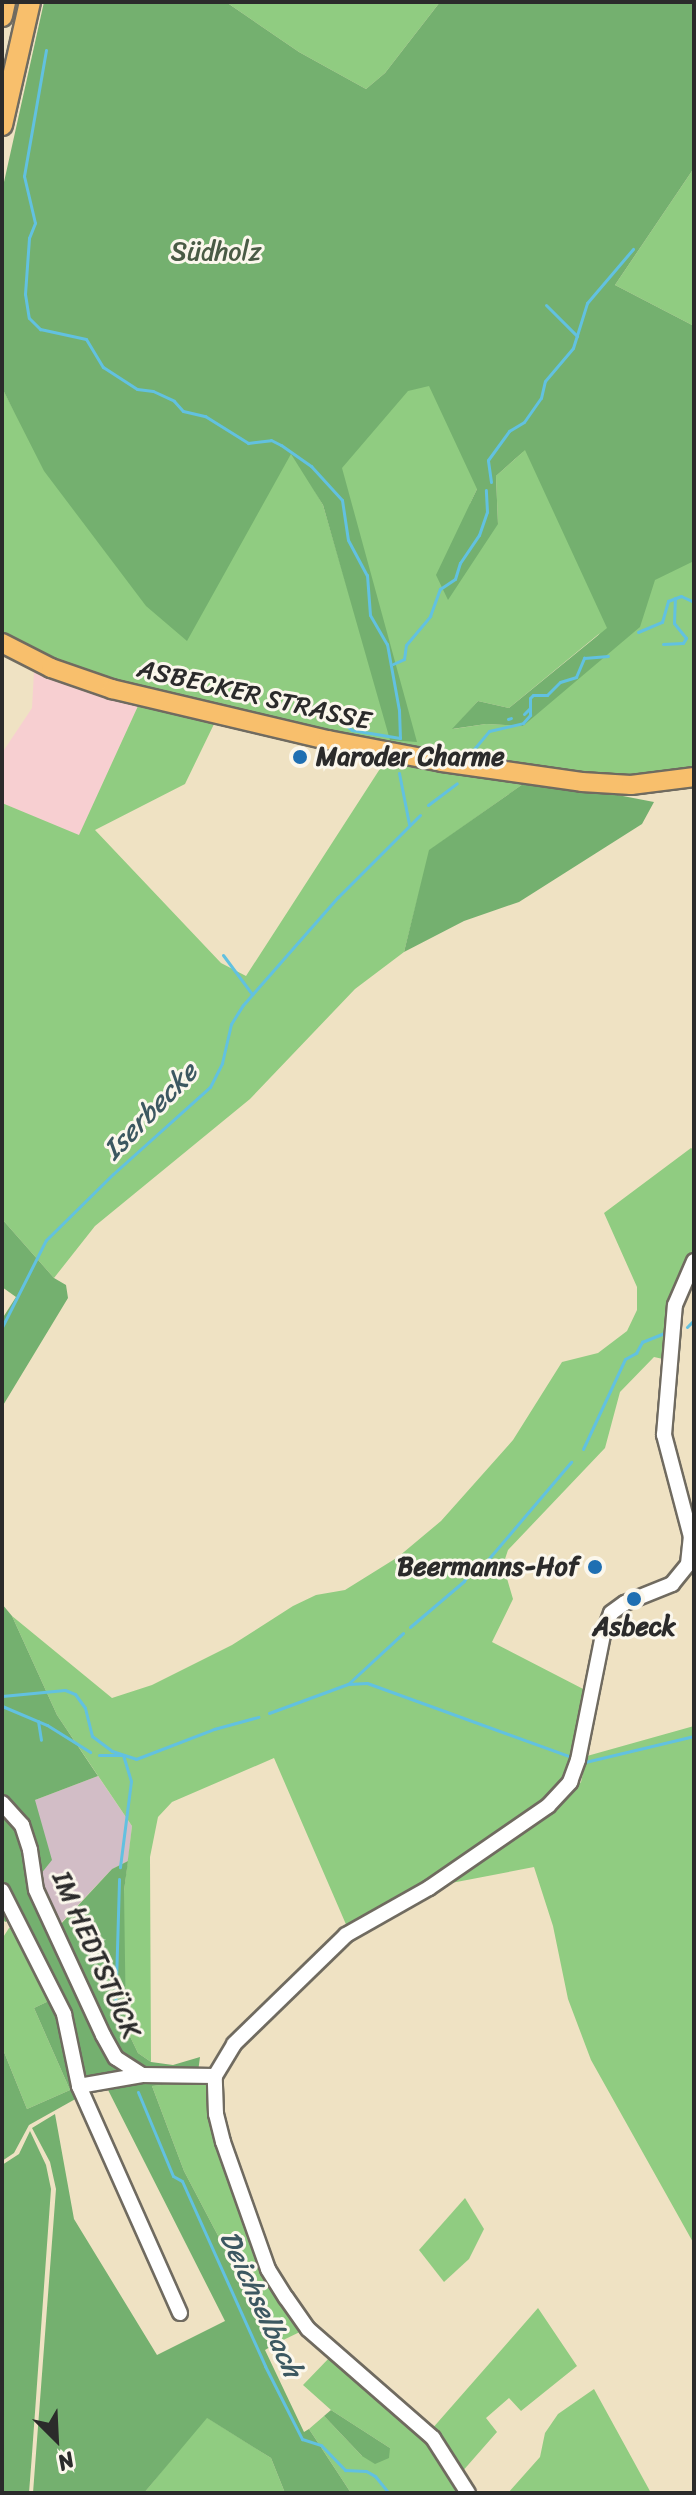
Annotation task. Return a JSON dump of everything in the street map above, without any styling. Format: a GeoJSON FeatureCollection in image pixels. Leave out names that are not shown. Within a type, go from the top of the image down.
{"type":"FeatureCollection","features":[{"type":"Feature","properties":{"kind":"highway"},"geometry":{"type":"LineString","coordinates":[[2,16],[5,2]]}},
{"type":"Feature","properties":{"kind":"highway"},"geometry":{"type":"LineString","coordinates":[[2,125],[30,2]]}},
{"type":"Feature","properties":{"kind":"main road","name":"ASBECKER STRASSE"},"geometry":{"type":"LineString","coordinates":[[2,643],[83,681],[328,740],[442,762],[582,782],[631,785],[690,780]]}},
{"type":"Feature","properties":{"kind":"street"},"geometry":{"type":"LineString","coordinates":[[468,2493],[433,2438],[308,2329],[268,2269],[223,2142],[216,2114],[215,2076],[234,2044],[346,1935],[429,1888],[548,1806],[562,1791],[578,1760],[603,1635],[611,1613],[625,1603],[672,1584],[691,1564],[691,1537],[664,1435],[675,1305],[694,1261]]}},
{"type":"Feature","properties":{"kind":"street","name":"IM HEDTSTÜCK"},"geometry":{"type":"LineString","coordinates":[[2,1803],[22,1825],[30,1850],[36,1890],[103,2035],[116,2058],[142,2075]]}},
{"type":"Feature","properties":{"kind":"street","name":"IM HEDTSTÜCK"},"geometry":{"type":"LineString","coordinates":[[2,1891],[61,2006],[79,2086],[180,2313]]}},
{"type":"Feature","properties":{"kind":"street","name":"IM HEDTSTÜCK"},"geometry":{"type":"LineString","coordinates":[[79,2086],[142,2075],[215,2076]]}},
{"type":"Feature","properties":{"kind":"shaded area"},"geometry":{"type":"Polygon","coordinates":[[[34,671],[138,706],[79,836],[2,803],[2,753],[32,708],[34,671]]]}},
{"type":"Feature","properties":{"kind":"shaded area"},"geometry":{"type":"Polygon","coordinates":[[[98,1776],[132,1826],[128,1861],[112,1869],[58,1926],[36,1880],[35,1800],[98,1776]]]}},
{"type":"Feature","properties":{"kind":"green space","name":"Südholz"},"geometry":{"type":"Polygon","coordinates":[[[44,2],[226,2],[299,52],[366,89],[385,73],[440,2],[694,2],[694,168],[615,285],[694,326],[694,561],[655,580],[640,627],[523,726],[486,724],[452,729],[478,701],[509,708],[607,628],[525,450],[496,476],[498,524],[448,600],[436,575],[477,489],[429,386],[408,391],[342,468],[417,742],[390,740],[323,505],[291,454],[187,641],[146,606],[44,471],[2,388],[2,191],[44,2]]]}},
{"type":"Feature","properties":{"kind":"green space"},"geometry":{"type":"Polygon","coordinates":[[[226,2],[440,2],[385,73],[366,89],[299,52],[226,2]]]}},
{"type":"Feature","properties":{"kind":"green space"},"geometry":{"type":"Polygon","coordinates":[[[694,168],[694,326],[615,285],[694,168]]]}},
{"type":"Feature","properties":{"kind":"green space"},"geometry":{"type":"Polygon","coordinates":[[[497,228],[694,344],[694,771],[622,779],[390,745],[142,689],[70,667],[2,637],[2,388],[18,418],[2,291],[497,228]],[[524,451],[477,489],[470,504],[498,524],[496,476],[524,451]],[[302,469],[323,505],[364,645],[327,492],[302,469]],[[600,633],[509,708],[478,701],[453,729],[486,724],[523,726],[600,633]]]}},
{"type":"Feature","properties":{"kind":"green space"},"geometry":{"type":"Polygon","coordinates":[[[138,706],[215,722],[185,784],[95,830],[221,963],[246,976],[385,761],[523,784],[430,850],[404,952],[355,989],[250,1099],[95,1226],[54,1278],[2,1219],[2,803],[79,835],[138,706]]]}},
{"type":"Feature","properties":{"kind":"green space"},"geometry":{"type":"Polygon","coordinates":[[[523,784],[602,792],[654,802],[642,824],[519,902],[464,921],[404,952],[429,850],[523,784]]]}},
{"type":"Feature","properties":{"kind":"green space"},"geometry":{"type":"Polygon","coordinates":[[[691,1148],[694,1150],[694,1250],[688,1258],[663,1359],[654,1357],[620,1392],[605,1448],[508,1550],[503,1565],[513,1599],[492,1642],[589,1692],[572,1761],[559,1789],[498,1840],[348,1929],[274,1758],[172,1802],[158,1817],[150,1857],[151,2062],[138,2053],[126,2028],[123,2003],[124,1891],[132,1826],[57,1715],[12,1616],[112,1698],[152,1685],[232,1645],[316,1595],[345,1590],[398,1557],[441,1521],[513,1440],[562,1362],[598,1353],[627,1331],[637,1310],[637,1287],[604,1213],[691,1148]]]}},
{"type":"Feature","properties":{"kind":"green space"},"geometry":{"type":"Polygon","coordinates":[[[2,1219],[54,1278],[66,1285],[68,1298],[2,1407],[2,1319],[16,1297],[2,1287],[2,1219]]]}},
{"type":"Feature","properties":{"kind":"green space"},"geometry":{"type":"Polygon","coordinates":[[[2,1604],[12,1616],[57,1715],[98,1776],[35,1800],[52,1860],[36,1880],[59,1926],[112,1869],[128,1861],[124,1891],[126,2028],[138,2053],[151,2062],[173,2065],[200,2057],[198,2072],[88,2076],[82,2072],[66,2011],[12,1919],[5,1922],[2,1917],[2,1604]]]}},
{"type":"Feature","properties":{"kind":"green space"},"geometry":{"type":"Polygon","coordinates":[[[694,1726],[694,2244],[591,2060],[568,1999],[553,1926],[534,1867],[446,1884],[554,1812],[581,1782],[587,1756],[694,1726]]]}},
{"type":"Feature","properties":{"kind":"green space"},"geometry":{"type":"Polygon","coordinates":[[[15,1927],[55,1998],[34,2008],[70,2090],[27,2109],[2,2047],[2,1939],[9,1928],[15,1927]]]}},
{"type":"Feature","properties":{"kind":"green space"},"geometry":{"type":"Polygon","coordinates":[[[55,1998],[70,2063],[68,2073],[79,2097],[29,2125],[14,2153],[2,2161],[2,2047],[27,2109],[70,2090],[34,2008],[55,1998]]]}},
{"type":"Feature","properties":{"kind":"green space"},"geometry":{"type":"Polygon","coordinates":[[[184,2078],[203,2078],[209,2084],[252,2238],[306,2329],[275,2344],[184,2171],[152,2086],[171,2084],[184,2078]]]}},
{"type":"Feature","properties":{"kind":"green space"},"geometry":{"type":"Polygon","coordinates":[[[184,2078],[171,2084],[152,2086],[184,2171],[275,2344],[265,2350],[304,2432],[309,2429],[351,2493],[285,2493],[271,2458],[207,2418],[144,2493],[33,2493],[56,2189],[50,2162],[32,2128],[55,2114],[74,2219],[157,2355],[225,2321],[104,2082],[184,2078]]]}},
{"type":"Feature","properties":{"kind":"green space"},"geometry":{"type":"Polygon","coordinates":[[[30,2131],[46,2165],[51,2189],[29,2493],[2,2493],[2,2165],[19,2154],[30,2131]]]}},
{"type":"Feature","properties":{"kind":"green space"},"geometry":{"type":"Polygon","coordinates":[[[465,2198],[484,2229],[469,2259],[444,2282],[419,2250],[465,2198]]]}},
{"type":"Feature","properties":{"kind":"green space"},"geometry":{"type":"Polygon","coordinates":[[[538,2308],[577,2366],[521,2411],[509,2398],[486,2418],[497,2432],[461,2473],[431,2430],[538,2308]]]}},
{"type":"Feature","properties":{"kind":"green space"},"geometry":{"type":"Polygon","coordinates":[[[331,2356],[424,2435],[463,2493],[351,2493],[309,2429],[324,2416],[362,2456],[390,2448],[331,2410],[303,2385],[331,2356]]]}},
{"type":"Feature","properties":{"kind":"green space"},"geometry":{"type":"Polygon","coordinates":[[[594,2389],[651,2493],[508,2493],[540,2457],[545,2433],[558,2414],[594,2389]]]}},
{"type":"Feature","properties":{"kind":"green space"},"geometry":{"type":"Polygon","coordinates":[[[331,2410],[390,2448],[389,2458],[375,2464],[362,2456],[324,2416],[331,2410]]]}},
{"type":"Feature","properties":{"kind":"green space"},"geometry":{"type":"Polygon","coordinates":[[[206,2417],[271,2458],[285,2493],[144,2493],[206,2417]]]}},
{"type":"Feature","properties":{"kind":"waterway"},"geometry":{"type":"LineString","coordinates":[[46,50],[24,176],[35,223],[29,238],[25,294],[29,318],[40,329],[86,339],[103,367],[137,389],[153,391],[174,401],[183,411],[205,416],[248,443],[271,440],[281,445],[311,466],[342,500],[348,540],[367,575],[370,615],[387,644],[399,710],[400,738],[352,730],[339,720]]}},
{"type":"Feature","properties":{"kind":"waterway"},"geometry":{"type":"LineString","coordinates":[[491,482],[488,460],[509,431],[524,422],[541,398],[545,381],[573,348],[587,303],[633,249]]}},
{"type":"Feature","properties":{"kind":"waterway"},"geometry":{"type":"LineString","coordinates":[[546,305],[577,336]]}},
{"type":"Feature","properties":{"kind":"waterway"},"geometry":{"type":"LineString","coordinates":[[393,664],[404,659],[406,645],[430,616],[440,589],[455,579],[460,563],[479,535],[487,512],[486,490]]}},
{"type":"Feature","properties":{"kind":"waterway"},"geometry":{"type":"LineString","coordinates":[[638,632],[662,622],[668,601],[681,596],[694,602]]}},
{"type":"Feature","properties":{"kind":"waterway"},"geometry":{"type":"LineString","coordinates":[[663,644],[683,643],[686,638],[674,623],[675,598]]}},
{"type":"Feature","properties":{"kind":"waterway","name":"Iserbecke"},"geometry":{"type":"LineString","coordinates":[[474,749],[489,731],[523,723],[530,715],[530,698],[533,695],[547,695],[560,682],[576,677],[584,658],[608,656]]}},
{"type":"Feature","properties":{"kind":"waterway","name":"Iserbecke"},"geometry":{"type":"LineString","coordinates":[[524,714],[530,708]]}},
{"type":"Feature","properties":{"kind":"waterway"},"geometry":{"type":"LineString","coordinates":[[399,773],[409,824]]}},
{"type":"Feature","properties":{"kind":"waterway","name":"Iserbecke"},"geometry":{"type":"LineString","coordinates":[[428,805],[457,783]]}},
{"type":"Feature","properties":{"kind":"waterway","name":"Iserbecke"},"geometry":{"type":"LineString","coordinates":[[2,1327],[46,1240],[113,1174],[210,1087],[222,1063],[231,1024],[243,1005],[338,897],[420,815]]}},
{"type":"Feature","properties":{"kind":"waterway"},"geometry":{"type":"LineString","coordinates":[[223,955],[252,994]]}},
{"type":"Feature","properties":{"kind":"waterway"},"geometry":{"type":"LineString","coordinates":[[687,1327],[694,1320]]}},
{"type":"Feature","properties":{"kind":"waterway"},"geometry":{"type":"LineString","coordinates":[[583,1449],[625,1359],[636,1353],[642,1342],[664,1333]]}},
{"type":"Feature","properties":{"kind":"waterway"},"geometry":{"type":"LineString","coordinates":[[410,1627],[464,1581],[471,1570],[485,1563],[571,1462]]}},
{"type":"Feature","properties":{"kind":"waterway"},"geometry":{"type":"LineString","coordinates":[[269,1713],[348,1684],[403,1633]]}},
{"type":"Feature","properties":{"kind":"waterway"},"geometry":{"type":"LineString","coordinates":[[348,1684],[367,1683],[571,1757]]}},
{"type":"Feature","properties":{"kind":"waterway"},"geometry":{"type":"LineString","coordinates":[[2,1696],[65,1690],[75,1694],[85,1708],[92,1736],[112,1751],[136,1759],[214,1729],[258,1717]]}},
{"type":"Feature","properties":{"kind":"waterway"},"geometry":{"type":"LineString","coordinates":[[2,1706],[47,1725],[90,1752]]}},
{"type":"Feature","properties":{"kind":"waterway"},"geometry":{"type":"LineString","coordinates":[[38,1721],[41,1740]]}},
{"type":"Feature","properties":{"kind":"waterway"},"geometry":{"type":"LineString","coordinates":[[585,1762],[694,1736]]}},
{"type":"Feature","properties":{"kind":"waterway","name":"Deichselbach"},"geometry":{"type":"LineString","coordinates":[[99,1755],[123,1755],[131,1781],[120,1867]]}},
{"type":"Feature","properties":{"kind":"waterway","name":"Deichselbach"},"geometry":{"type":"LineString","coordinates":[[115,2016],[119,1879]]}},
{"type":"Feature","properties":{"kind":"waterway","name":"Deichselbach"},"geometry":{"type":"LineString","coordinates":[[138,2092],[173,2176],[182,2181],[265,2366],[302,2439],[321,2445],[345,2470],[366,2471],[375,2476],[389,2493]]}},
{"type":"Feature","properties":{"kind":"place","name":"Maroder Charme"},"geometry":{"type":"Point","coordinates":[300,757]}},
{"type":"Feature","properties":{"kind":"place","name":"Beermanns-Hof"},"geometry":{"type":"Point","coordinates":[595,1567]}},
{"type":"Feature","properties":{"kind":"place","name":"Asbeck"},"geometry":{"type":"Point","coordinates":[634,1599]}}]}
